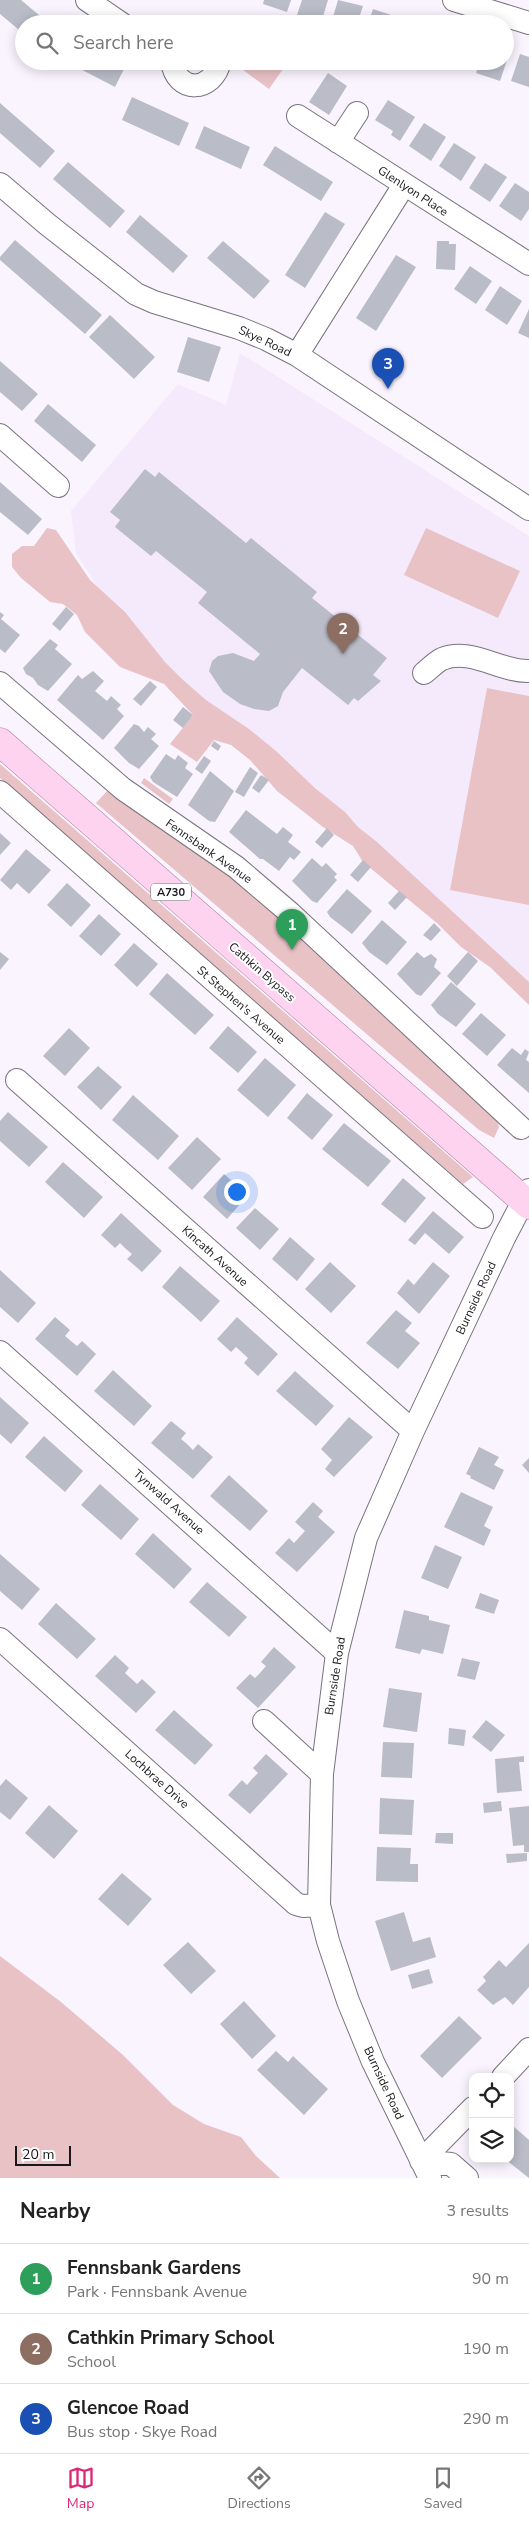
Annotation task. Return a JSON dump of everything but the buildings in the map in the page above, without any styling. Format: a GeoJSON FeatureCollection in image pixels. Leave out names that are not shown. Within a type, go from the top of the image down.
{"type":"FeatureCollection","features":[{"type":"Feature","properties":{"kind":"main road","name":"Cathkin Bypass"},"geometry":{"type":"LineString","coordinates":[[0,742],[527,1199]]}},
{"type":"Feature","properties":{"kind":"street"},"geometry":{"type":"LineString","coordinates":[[87,0],[109,15]]}},
{"type":"Feature","properties":{"kind":"street"},"geometry":{"type":"LineString","coordinates":[[454,0],[503,15]]}},
{"type":"Feature","properties":{"kind":"street"},"geometry":{"type":"LineString","coordinates":[[514,18],[529,23]]}},
{"type":"Feature","properties":{"kind":"street"},"geometry":{"type":"LineString","coordinates":[[174,70],[181,81],[191,86],[202,85],[212,80],[218,70]]}},
{"type":"Feature","properties":{"kind":"street"},"geometry":{"type":"LineString","coordinates":[[338,142],[357,114]]}},
{"type":"Feature","properties":{"kind":"street","name":"Glenlyon Place"},"geometry":{"type":"LineString","coordinates":[[298,116],[529,264]]}},
{"type":"Feature","properties":{"kind":"street","name":"Skye Road"},"geometry":{"type":"LineString","coordinates":[[0,184],[47,224],[136,294],[154,302],[239,328],[266,339],[297,356],[529,509]]}},
{"type":"Feature","properties":{"kind":"street"},"geometry":{"type":"LineString","coordinates":[[297,356],[404,185]]}},
{"type":"Feature","properties":{"kind":"street"},"geometry":{"type":"LineString","coordinates":[[0,435],[58,486]]}},
{"type":"Feature","properties":{"kind":"street"},"geometry":{"type":"LineString","coordinates":[[424,673],[441,659],[459,655],[510,670],[529,671]]}},
{"type":"Feature","properties":{"kind":"street","name":"Fennsbank Avenue"},"geometry":{"type":"LineString","coordinates":[[0,683],[123,790],[236,867],[290,913],[521,1128]]}},
{"type":"Feature","properties":{"kind":"street","name":"St Stephen's Avenue"},"geometry":{"type":"LineString","coordinates":[[0,792],[482,1217]]}},
{"type":"Feature","properties":{"kind":"street","name":"Kincath Avenue"},"geometry":{"type":"LineString","coordinates":[[17,1080],[413,1431]]}},
{"type":"Feature","properties":{"kind":"street","name":"Burnside Road"},"geometry":{"type":"LineString","coordinates":[[426,2169],[373,2062],[348,2001],[319,1905],[322,1774],[337,1653],[366,1538],[413,1431],[504,1238],[527,1199]]}},
{"type":"Feature","properties":{"kind":"street","name":"Tynwald Avenue"},"geometry":{"type":"LineString","coordinates":[[0,1352],[337,1653]]}},
{"type":"Feature","properties":{"kind":"street","name":"Lochbrae Drive"},"geometry":{"type":"LineString","coordinates":[[0,1639],[296,1904],[303,1906],[319,1905]]}},
{"type":"Feature","properties":{"kind":"street"},"geometry":{"type":"LineString","coordinates":[[264,1721],[322,1774]]}},
{"type":"Feature","properties":{"kind":"street"},"geometry":{"type":"LineString","coordinates":[[507,2073],[529,2049]]}},
{"type":"Feature","properties":{"kind":"street"},"geometry":{"type":"LineString","coordinates":[[426,2169],[469,2113]]}},
{"type":"Feature","properties":{"kind":"street"},"geometry":{"type":"LineString","coordinates":[[426,2169],[451,2164],[467,2178]]}},
{"type":"Feature","properties":{"kind":"shaded area"},"geometry":{"type":"Polygon","coordinates":[[[243,70],[282,70],[269,89],[243,70]]]}},
{"type":"Feature","properties":{"kind":"shaded area"},"geometry":{"type":"Polygon","coordinates":[[[240,353],[529,536],[529,992],[202,700],[111,608],[76,553],[71,511],[178,384],[226,405],[240,353]]]}},
{"type":"Feature","properties":{"kind":"shaded area"},"geometry":{"type":"Polygon","coordinates":[[[47,528],[56,530],[90,580],[125,612],[165,662],[182,679],[206,700],[249,729],[276,751],[529,982],[529,1005],[490,967],[461,947],[438,924],[363,862],[353,846],[323,827],[277,791],[250,760],[231,745],[214,740],[197,762],[170,744],[193,715],[195,717],[164,684],[120,667],[85,632],[77,615],[63,604],[50,602],[21,578],[12,567],[12,554],[22,546],[34,546],[47,528]]]}},
{"type":"Feature","properties":{"kind":"shaded area"},"geometry":{"type":"Polygon","coordinates":[[[426,528],[520,571],[498,618],[404,575],[426,528]]]}},
{"type":"Feature","properties":{"kind":"shaded area"},"geometry":{"type":"Polygon","coordinates":[[[487,688],[529,696],[529,905],[450,890],[487,688]]]}},
{"type":"Feature","properties":{"kind":"shaded area"},"geometry":{"type":"Polygon","coordinates":[[[0,764],[473,1177],[463,1184],[0,778],[0,764]]]}},
{"type":"Feature","properties":{"kind":"shaded area"},"geometry":{"type":"Polygon","coordinates":[[[144,778],[173,799],[169,804],[141,783],[144,778]]]}},
{"type":"Feature","properties":{"kind":"shaded area"},"geometry":{"type":"Polygon","coordinates":[[[109,789],[258,896],[496,1118],[499,1127],[494,1138],[479,1130],[96,803],[109,789]]]}},
{"type":"Feature","properties":{"kind":"shaded area"},"geometry":{"type":"Polygon","coordinates":[[[0,1956],[61,2002],[123,2055],[173,2105],[204,2124],[241,2137],[256,2156],[280,2178],[0,2178],[0,1956]]]}},
{"type":"Feature","properties":{"kind":"place","name":"Glencoe Road"},"geometry":{"type":"Point","coordinates":[388,389]}},
{"type":"Feature","properties":{"kind":"place","name":"Cathkin Primary School"},"geometry":{"type":"Point","coordinates":[343,654]}},
{"type":"Feature","properties":{"kind":"place","name":"Fennsbank Gardens"},"geometry":{"type":"Point","coordinates":[292,950]}}]}
